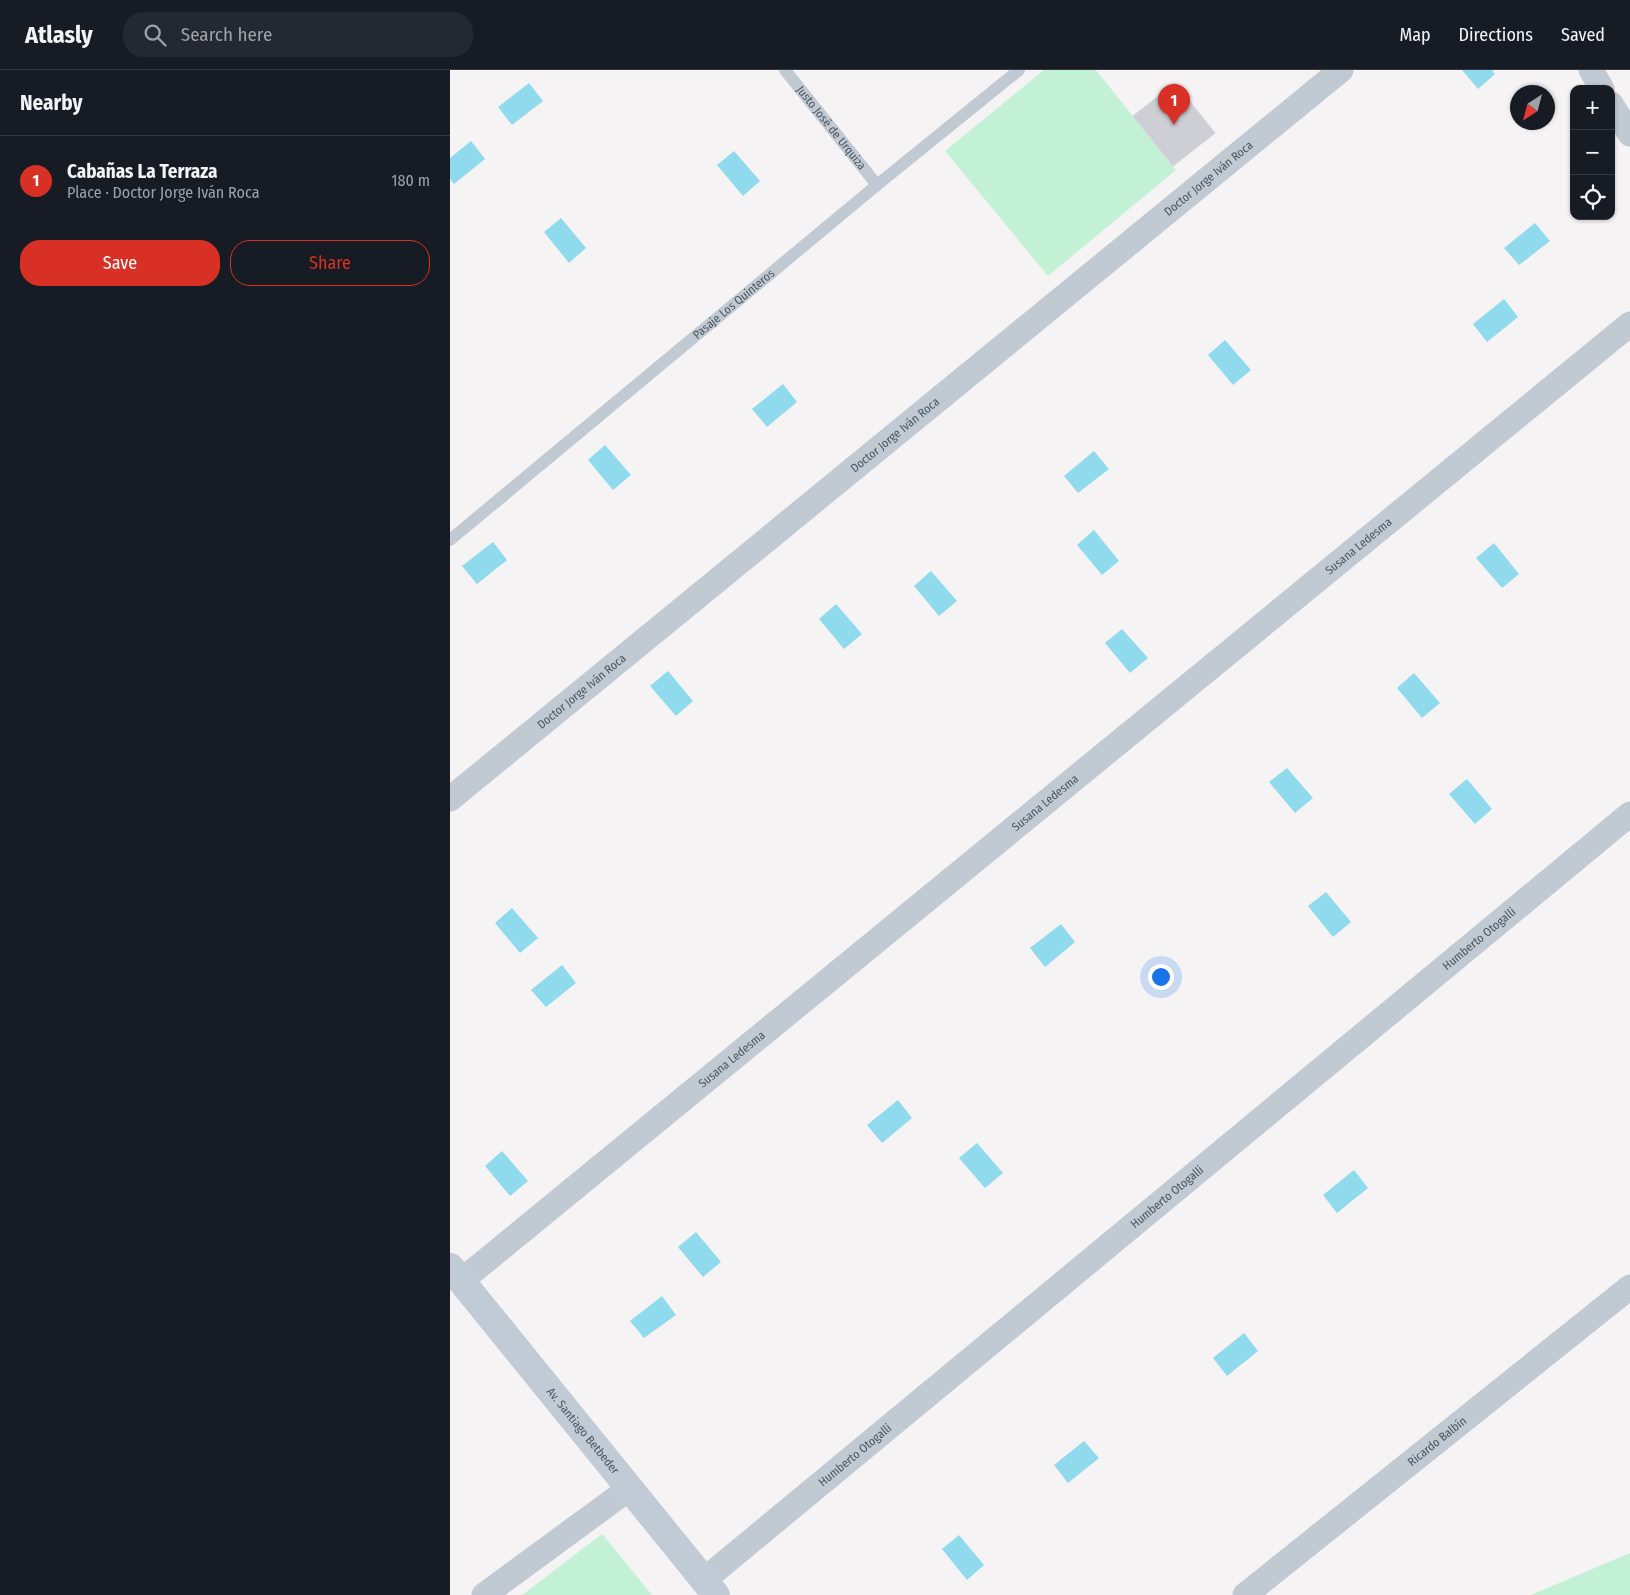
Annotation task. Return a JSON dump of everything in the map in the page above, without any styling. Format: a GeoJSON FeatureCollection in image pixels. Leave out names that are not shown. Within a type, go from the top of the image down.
{"type":"FeatureCollection","features":[{"type":"Feature","properties":{"kind":"main road","name":"Av. Santiago Betbeder"},"geometry":{"type":"LineString","coordinates":[[456,1274],[710,1588]]}},
{"type":"Feature","properties":{"kind":"street","name":"Doctor Jorge Iván Roca"},"geometry":{"type":"LineString","coordinates":[[450,799],[1341,70]]}},
{"type":"Feature","properties":{"kind":"street"},"geometry":{"type":"LineString","coordinates":[[1591,70],[1600,85]]}},
{"type":"Feature","properties":{"kind":"street"},"geometry":{"type":"LineString","coordinates":[[1615,110],[1630,134]]}},
{"type":"Feature","properties":{"kind":"street","name":"Susana Ledesma"},"geometry":{"type":"LineString","coordinates":[[456,1274],[1630,324]]}},
{"type":"Feature","properties":{"kind":"street","name":"Humberto Otogalli"},"geometry":{"type":"LineString","coordinates":[[710,1588],[1630,814]]}},
{"type":"Feature","properties":{"kind":"street","name":"Ricardo Balbín"},"geometry":{"type":"LineString","coordinates":[[1245,1595],[1630,1287]]}},
{"type":"Feature","properties":{"kind":"street"},"geometry":{"type":"LineString","coordinates":[[484,1595],[630,1488]]}},
{"type":"Feature","properties":{"kind":"lane","name":"Justo José de Urquiza"},"geometry":{"type":"LineString","coordinates":[[784,70],[877,185]]}},
{"type":"Feature","properties":{"kind":"lane","name":"Pasaje Los Quinteros"},"geometry":{"type":"LineString","coordinates":[[450,540],[877,185],[1019,70]]}},
{"type":"Feature","properties":{"kind":"green space"},"geometry":{"type":"Polygon","coordinates":[[[1044,70],[1096,70],[1176,170],[1048,276],[945,151],[1044,70]]]}},
{"type":"Feature","properties":{"kind":"green space"},"geometry":{"type":"Polygon","coordinates":[[[602,1534],[652,1595],[522,1595],[602,1534]]]}},
{"type":"Feature","properties":{"kind":"green space"},"geometry":{"type":"Polygon","coordinates":[[[1630,1553],[1630,1595],[1531,1595],[1630,1553]]]}},
{"type":"Feature","properties":{"kind":"water"},"geometry":{"type":"Polygon","coordinates":[[[1462,70],[1492,70],[1495,74],[1478,89],[1462,70]]]}},
{"type":"Feature","properties":{"kind":"water"},"geometry":{"type":"Polygon","coordinates":[[[529,83],[543,101],[512,125],[498,107],[529,83]]]}},
{"type":"Feature","properties":{"kind":"water"},"geometry":{"type":"Polygon","coordinates":[[[471,141],[485,159],[454,184],[450,179],[450,158],[471,141]]]}},
{"type":"Feature","properties":{"kind":"water"},"geometry":{"type":"Polygon","coordinates":[[[734,151],[760,181],[743,196],[717,165],[734,151]]]}},
{"type":"Feature","properties":{"kind":"water"},"geometry":{"type":"Polygon","coordinates":[[[561,218],[586,248],[569,263],[544,232],[561,218]]]}},
{"type":"Feature","properties":{"kind":"water"},"geometry":{"type":"Polygon","coordinates":[[[1535,223],[1550,241],[1519,265],[1504,248],[1535,223]]]}},
{"type":"Feature","properties":{"kind":"water"},"geometry":{"type":"Polygon","coordinates":[[[1504,299],[1518,317],[1487,342],[1473,324],[1504,299]]]}},
{"type":"Feature","properties":{"kind":"water"},"geometry":{"type":"Polygon","coordinates":[[[1225,340],[1251,370],[1233,385],[1208,355],[1225,340]]]}},
{"type":"Feature","properties":{"kind":"water"},"geometry":{"type":"Polygon","coordinates":[[[783,384],[797,402],[767,427],[752,409],[783,384]]]}},
{"type":"Feature","properties":{"kind":"water"},"geometry":{"type":"Polygon","coordinates":[[[605,445],[631,475],[613,490],[588,460],[605,445]]]}},
{"type":"Feature","properties":{"kind":"water"},"geometry":{"type":"Polygon","coordinates":[[[1094,451],[1109,469],[1078,493],[1064,476],[1094,451]]]}},
{"type":"Feature","properties":{"kind":"water"},"geometry":{"type":"Polygon","coordinates":[[[1094,530],[1119,561],[1102,575],[1077,545],[1094,530]]]}},
{"type":"Feature","properties":{"kind":"water"},"geometry":{"type":"Polygon","coordinates":[[[493,542],[507,560],[477,584],[462,566],[493,542]]]}},
{"type":"Feature","properties":{"kind":"water"},"geometry":{"type":"Polygon","coordinates":[[[1494,543],[1519,574],[1502,588],[1476,558],[1494,543]]]}},
{"type":"Feature","properties":{"kind":"water"},"geometry":{"type":"Polygon","coordinates":[[[931,571],[957,601],[939,616],[914,586],[931,571]]]}},
{"type":"Feature","properties":{"kind":"water"},"geometry":{"type":"Polygon","coordinates":[[[836,604],[862,634],[844,649],[819,619],[836,604]]]}},
{"type":"Feature","properties":{"kind":"water"},"geometry":{"type":"Polygon","coordinates":[[[1122,629],[1148,658],[1130,673],[1105,643],[1122,629]]]}},
{"type":"Feature","properties":{"kind":"water"},"geometry":{"type":"Polygon","coordinates":[[[668,671],[693,701],[676,716],[650,686],[668,671]]]}},
{"type":"Feature","properties":{"kind":"water"},"geometry":{"type":"Polygon","coordinates":[[[1414,673],[1440,703],[1422,718],[1397,688],[1414,673]]]}},
{"type":"Feature","properties":{"kind":"water"},"geometry":{"type":"Polygon","coordinates":[[[1287,768],[1313,798],[1295,813],[1269,782],[1287,768]]]}},
{"type":"Feature","properties":{"kind":"water"},"geometry":{"type":"Polygon","coordinates":[[[1467,779],[1492,809],[1475,824],[1449,794],[1467,779]]]}},
{"type":"Feature","properties":{"kind":"water"},"geometry":{"type":"Polygon","coordinates":[[[1326,892],[1351,922],[1333,937],[1308,906],[1326,892]]]}},
{"type":"Feature","properties":{"kind":"water"},"geometry":{"type":"Polygon","coordinates":[[[512,908],[538,938],[520,953],[495,923],[512,908]]]}},
{"type":"Feature","properties":{"kind":"water"},"geometry":{"type":"Polygon","coordinates":[[[1061,924],[1075,942],[1045,967],[1030,948],[1061,924]]]}},
{"type":"Feature","properties":{"kind":"water"},"geometry":{"type":"Polygon","coordinates":[[[562,965],[576,983],[546,1007],[531,990],[562,965]]]}},
{"type":"Feature","properties":{"kind":"water"},"geometry":{"type":"Polygon","coordinates":[[[898,1100],[912,1118],[882,1143],[867,1125],[898,1100]]]}},
{"type":"Feature","properties":{"kind":"water"},"geometry":{"type":"Polygon","coordinates":[[[977,1143],[1003,1173],[985,1188],[959,1158],[977,1143]]]}},
{"type":"Feature","properties":{"kind":"water"},"geometry":{"type":"Polygon","coordinates":[[[502,1151],[528,1181],[510,1196],[485,1166],[502,1151]]]}},
{"type":"Feature","properties":{"kind":"water"},"geometry":{"type":"Polygon","coordinates":[[[1354,1170],[1368,1188],[1337,1213],[1323,1195],[1354,1170]]]}},
{"type":"Feature","properties":{"kind":"water"},"geometry":{"type":"Polygon","coordinates":[[[696,1232],[721,1262],[703,1277],[678,1247],[696,1232]]]}},
{"type":"Feature","properties":{"kind":"water"},"geometry":{"type":"Polygon","coordinates":[[[662,1296],[676,1315],[644,1338],[630,1321],[662,1296]]]}},
{"type":"Feature","properties":{"kind":"water"},"geometry":{"type":"Polygon","coordinates":[[[1244,1333],[1258,1351],[1227,1376],[1213,1358],[1244,1333]]]}},
{"type":"Feature","properties":{"kind":"water"},"geometry":{"type":"Polygon","coordinates":[[[1084,1441],[1099,1458],[1068,1483],[1054,1465],[1084,1441]]]}},
{"type":"Feature","properties":{"kind":"water"},"geometry":{"type":"Polygon","coordinates":[[[959,1535],[984,1565],[967,1580],[942,1549],[959,1535]]]}},
{"type":"Feature","properties":{"kind":"building"},"geometry":{"type":"Polygon","coordinates":[[[1175,83],[1215,133],[1173,166],[1133,116],[1175,83]]]}},
{"type":"Feature","properties":{"kind":"building"},"geometry":{"type":"Polygon","coordinates":[[[1175,83],[1215,133],[1173,166],[1133,116],[1175,83]]]}},
{"type":"Feature","properties":{"kind":"place","name":"Cabañas La Terraza"},"geometry":{"type":"Point","coordinates":[1174,125]}}]}
